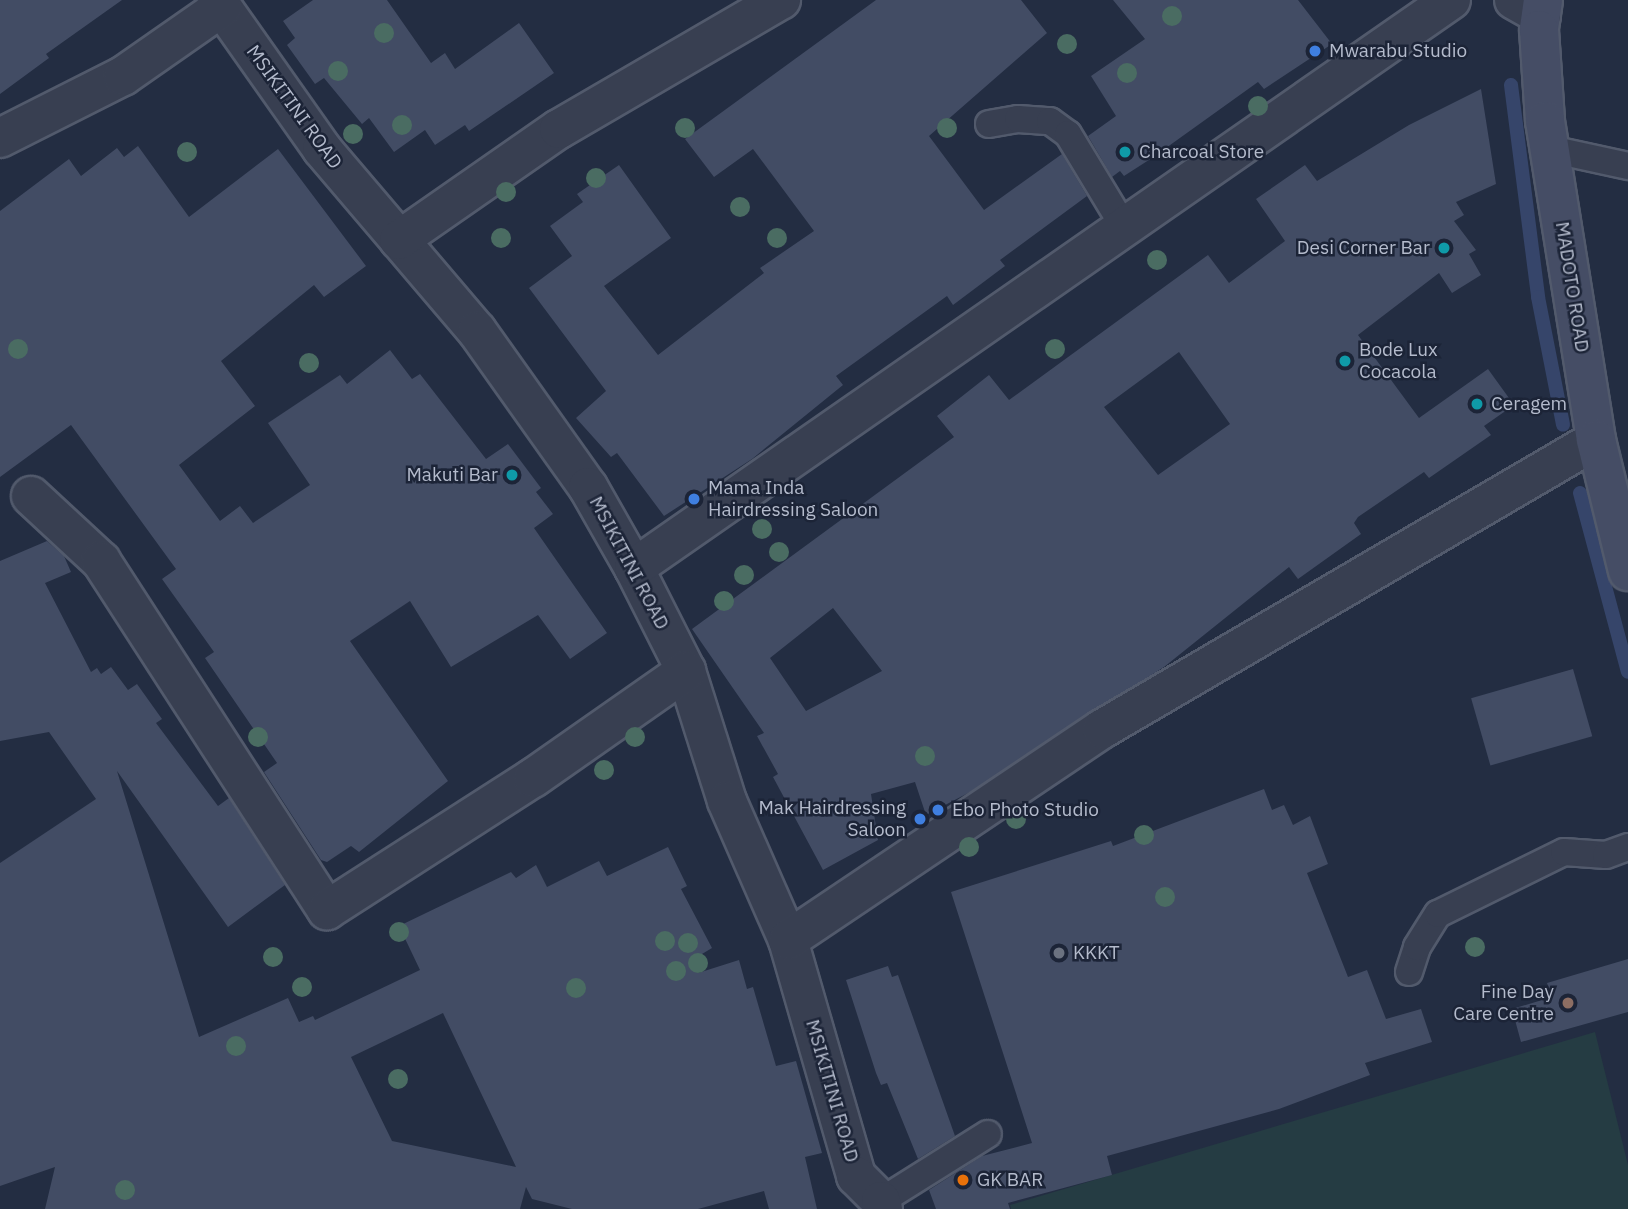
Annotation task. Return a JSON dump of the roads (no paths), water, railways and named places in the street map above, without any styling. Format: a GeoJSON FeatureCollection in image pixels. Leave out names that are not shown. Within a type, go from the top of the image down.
{"type":"FeatureCollection","features":[{"type":"Feature","properties":{"kind":"main road","name":"MADOTO ROAD"},"geometry":{"type":"LineString","coordinates":[[1533,5],[1550,149],[1596,440],[1628,571]]}},
{"type":"Feature","properties":{"kind":"street"},"geometry":{"type":"LineString","coordinates":[[399,240],[559,129],[781,0]]}},
{"type":"Feature","properties":{"kind":"street"},"geometry":{"type":"LineString","coordinates":[[634,568],[1451,0]]}},
{"type":"Feature","properties":{"kind":"street"},"geometry":{"type":"LineString","coordinates":[[0,138],[123,76],[220,4]]}},
{"type":"Feature","properties":{"kind":"street","name":"MSIKITINI ROAD"},"geometry":{"type":"LineString","coordinates":[[220,4],[322,149],[477,331],[588,487],[634,568],[686,671],[727,801],[788,940],[856,1176],[882,1205]]}},
{"type":"Feature","properties":{"kind":"street"},"geometry":{"type":"LineString","coordinates":[[788,940],[1102,729],[1596,440]]}},
{"type":"Feature","properties":{"kind":"street"},"geometry":{"type":"LineString","coordinates":[[31,496],[101,561],[327,910],[533,778],[686,671]]}},
{"type":"Feature","properties":{"kind":"lane"},"geometry":{"type":"LineString","coordinates":[[989,124],[1018,119],[1050,121],[1068,134],[1124,228]]}},
{"type":"Feature","properties":{"kind":"lane"},"geometry":{"type":"LineString","coordinates":[[1550,149],[1628,166]]}},
{"type":"Feature","properties":{"kind":"lane"},"geometry":{"type":"LineString","coordinates":[[1409,972],[1438,914],[1564,852],[1606,855],[1628,847]]}},
{"type":"Feature","properties":{"kind":"lane"},"geometry":{"type":"LineString","coordinates":[[882,1205],[988,1134]]}},
{"type":"Feature","properties":{"kind":"waterway"},"geometry":{"type":"LineString","coordinates":[[1511,85],[1538,297],[1563,425]]}},
{"type":"Feature","properties":{"kind":"waterway"},"geometry":{"type":"LineString","coordinates":[[1580,493],[1628,672]]}},
{"type":"Feature","properties":{"kind":"place","name":"Mwarabu Studio"},"geometry":{"type":"Point","coordinates":[1315,51]}},
{"type":"Feature","properties":{"kind":"place","name":"Charcoal Store"},"geometry":{"type":"Point","coordinates":[1125,152]}},
{"type":"Feature","properties":{"kind":"place","name":"Desi Corner Bar"},"geometry":{"type":"Point","coordinates":[1444,248]}},
{"type":"Feature","properties":{"kind":"place","name":"Bode Lux Cocacola"},"geometry":{"type":"Point","coordinates":[1345,361]}},
{"type":"Feature","properties":{"kind":"place","name":"Ceragem"},"geometry":{"type":"Point","coordinates":[1477,404]}},
{"type":"Feature","properties":{"kind":"place","name":"Makuti Bar"},"geometry":{"type":"Point","coordinates":[512,475]}},
{"type":"Feature","properties":{"kind":"place","name":"Mama Inda Hairdressing Saloon"},"geometry":{"type":"Point","coordinates":[694,499]}},
{"type":"Feature","properties":{"kind":"place","name":"Ebo Photo Studio"},"geometry":{"type":"Point","coordinates":[938,810]}},
{"type":"Feature","properties":{"kind":"place","name":"Mak Hairdressing Saloon"},"geometry":{"type":"Point","coordinates":[920,819]}},
{"type":"Feature","properties":{"kind":"place","name":"KKKT"},"geometry":{"type":"Point","coordinates":[1059,953]}},
{"type":"Feature","properties":{"kind":"place","name":"Fine Day Care Centre"},"geometry":{"type":"Point","coordinates":[1568,1003]}},
{"type":"Feature","properties":{"kind":"place","name":"GK BAR"},"geometry":{"type":"Point","coordinates":[963,1180]}}]}
